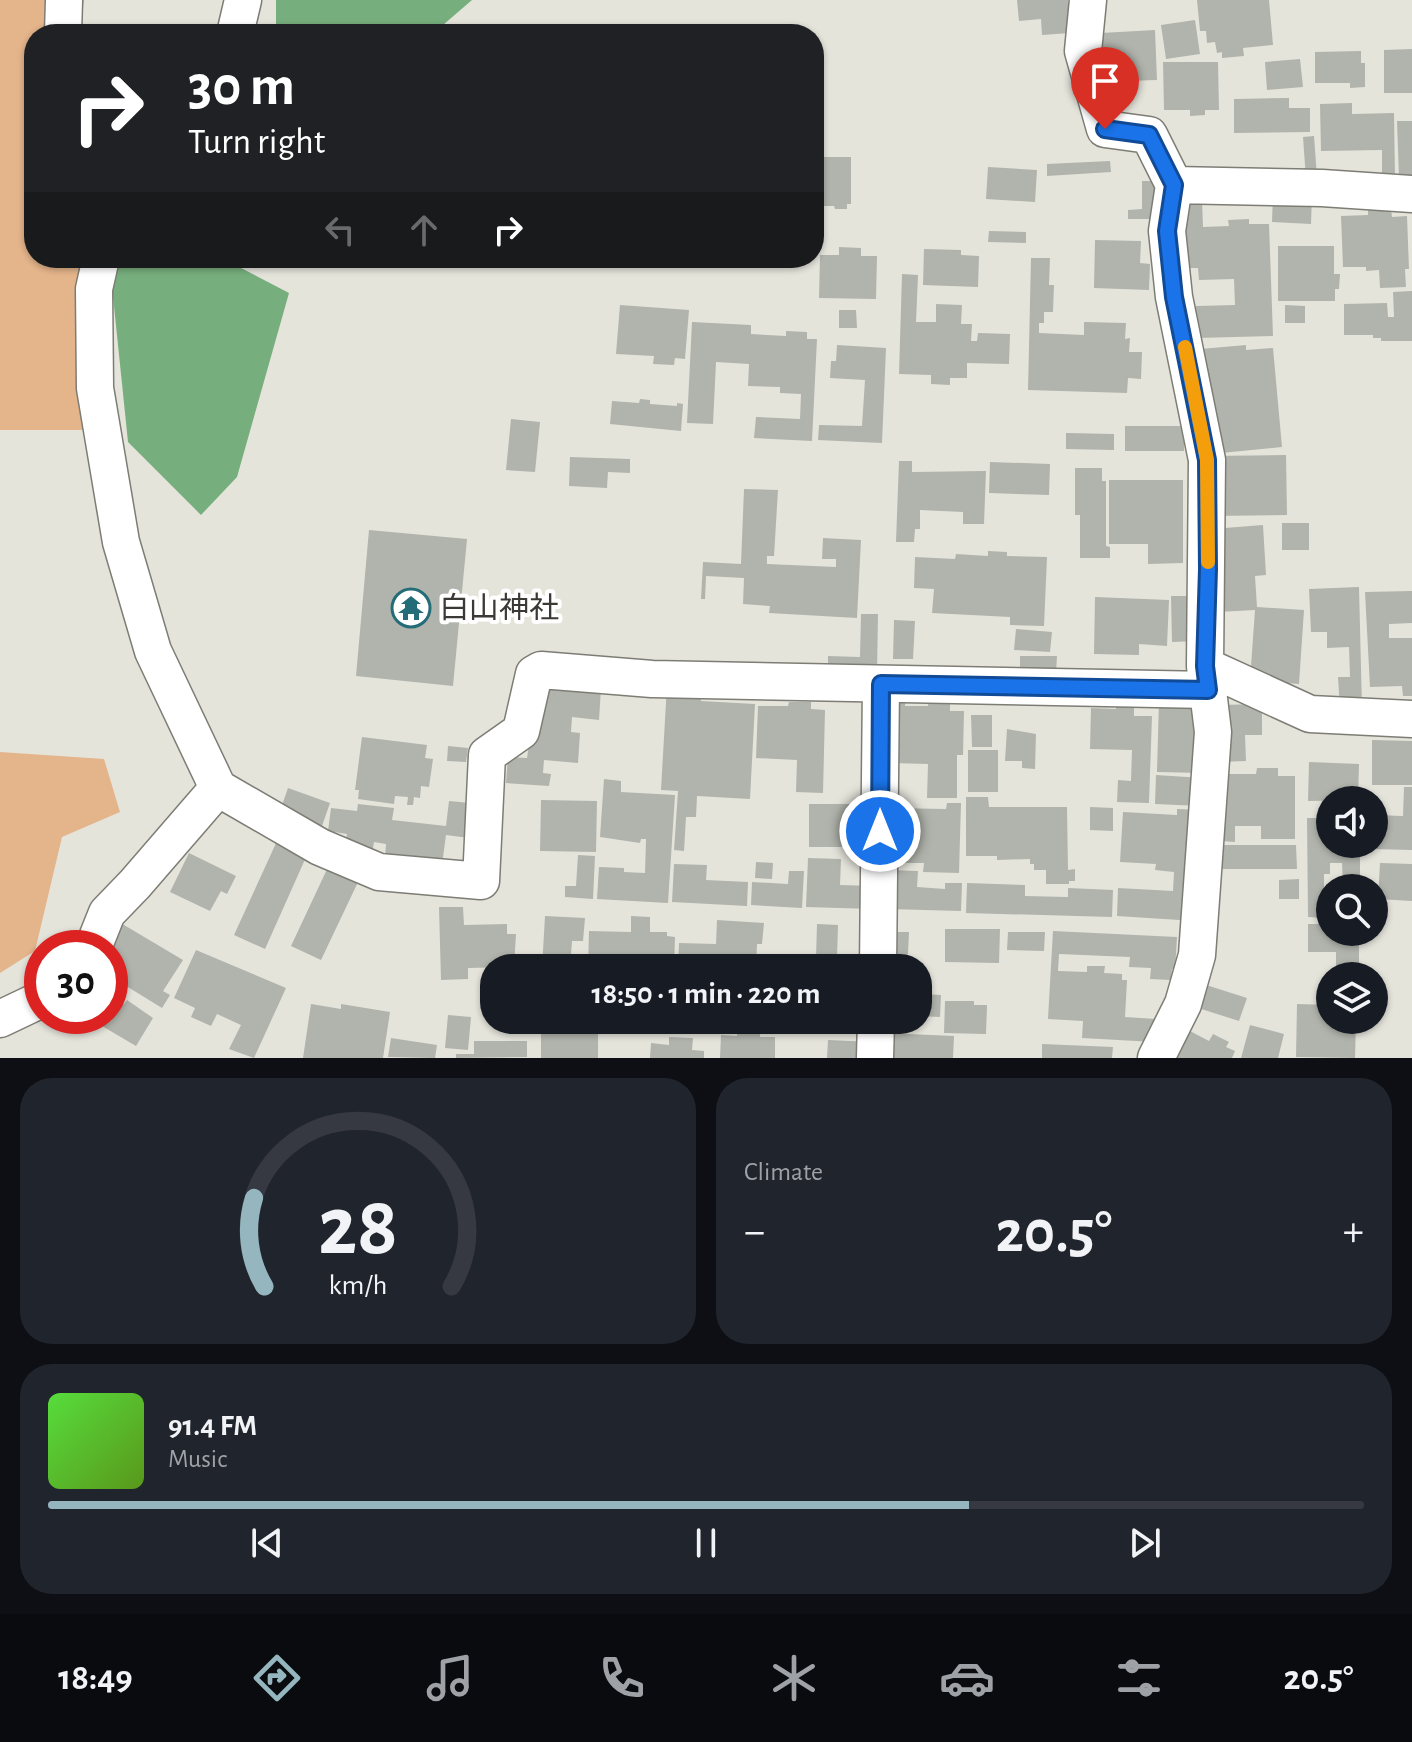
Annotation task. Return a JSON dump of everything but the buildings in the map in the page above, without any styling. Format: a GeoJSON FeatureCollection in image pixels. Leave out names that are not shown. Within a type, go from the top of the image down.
{"type":"FeatureCollection","features":[{"type":"Feature","properties":{"kind":"street"},"geometry":{"type":"LineString","coordinates":[[63,24],[64,0]]}},
{"type":"Feature","properties":{"kind":"street"},"geometry":{"type":"LineString","coordinates":[[237,24],[243,0]]}},
{"type":"Feature","properties":{"kind":"street"},"geometry":{"type":"LineString","coordinates":[[1088,0],[1083,51],[1105,129],[1149,135],[1174,185],[1167,231],[1173,284],[1207,460],[1206,678],[1213,732],[1197,955],[1183,1004],[1156,1058]]}},
{"type":"Feature","properties":{"kind":"street"},"geometry":{"type":"LineString","coordinates":[[1174,185],[1322,188],[1412,194]]}},
{"type":"Feature","properties":{"kind":"street"},"geometry":{"type":"LineString","coordinates":[[99,268],[94,289],[95,388],[121,542],[153,651],[218,788],[320,847],[379,872],[481,881],[487,755],[521,731],[534,674],[541,670],[652,679],[881,684],[1206,678],[1310,714],[1412,719]]}},
{"type":"Feature","properties":{"kind":"street"},"geometry":{"type":"LineString","coordinates":[[878,954],[881,684]]}},
{"type":"Feature","properties":{"kind":"street"},"geometry":{"type":"LineString","coordinates":[[100,930],[107,913],[218,788]]}},
{"type":"Feature","properties":{"kind":"street"},"geometry":{"type":"LineString","coordinates":[[0,1019],[24,1008]]}},
{"type":"Feature","properties":{"kind":"street"},"geometry":{"type":"LineString","coordinates":[[875,1058],[876,1034]]}},
{"type":"Feature","properties":{"kind":"shaded area"},"geometry":{"type":"Polygon","coordinates":[[[0,0],[84,0],[81,24],[24,24],[24,268],[80,268],[85,430],[0,430],[0,0]]]}},
{"type":"Feature","properties":{"kind":"shaded area"},"geometry":{"type":"Polygon","coordinates":[[[276,0],[472,0],[444,24],[276,24],[276,0]]]}},
{"type":"Feature","properties":{"kind":"shaded area"},"geometry":{"type":"Polygon","coordinates":[[[116,268],[241,268],[289,293],[237,477],[201,515],[128,442],[111,277],[116,268]]]}},
{"type":"Feature","properties":{"kind":"shaded area"},"geometry":{"type":"Polygon","coordinates":[[[0,752],[104,759],[120,812],[62,837],[40,930],[24,930],[24,958],[0,973],[0,752]]]}},
{"type":"Feature","properties":{"kind":"slow traffic"},"geometry":{"type":"LineString","coordinates":[[1185,347],[1207,460],[1208,562]]}},
{"type":"Feature","properties":{"kind":"place","name":"白山神社"},"geometry":{"type":"Point","coordinates":[411,608]}},
{"type":"Feature","properties":{"kind":"route"},"geometry":{"type":"LineString","coordinates":[[880,831],[881,684],[1208,690],[1205,666],[1207,460],[1174,297],[1167,231],[1174,185],[1149,135],[1105,129]]}}]}
